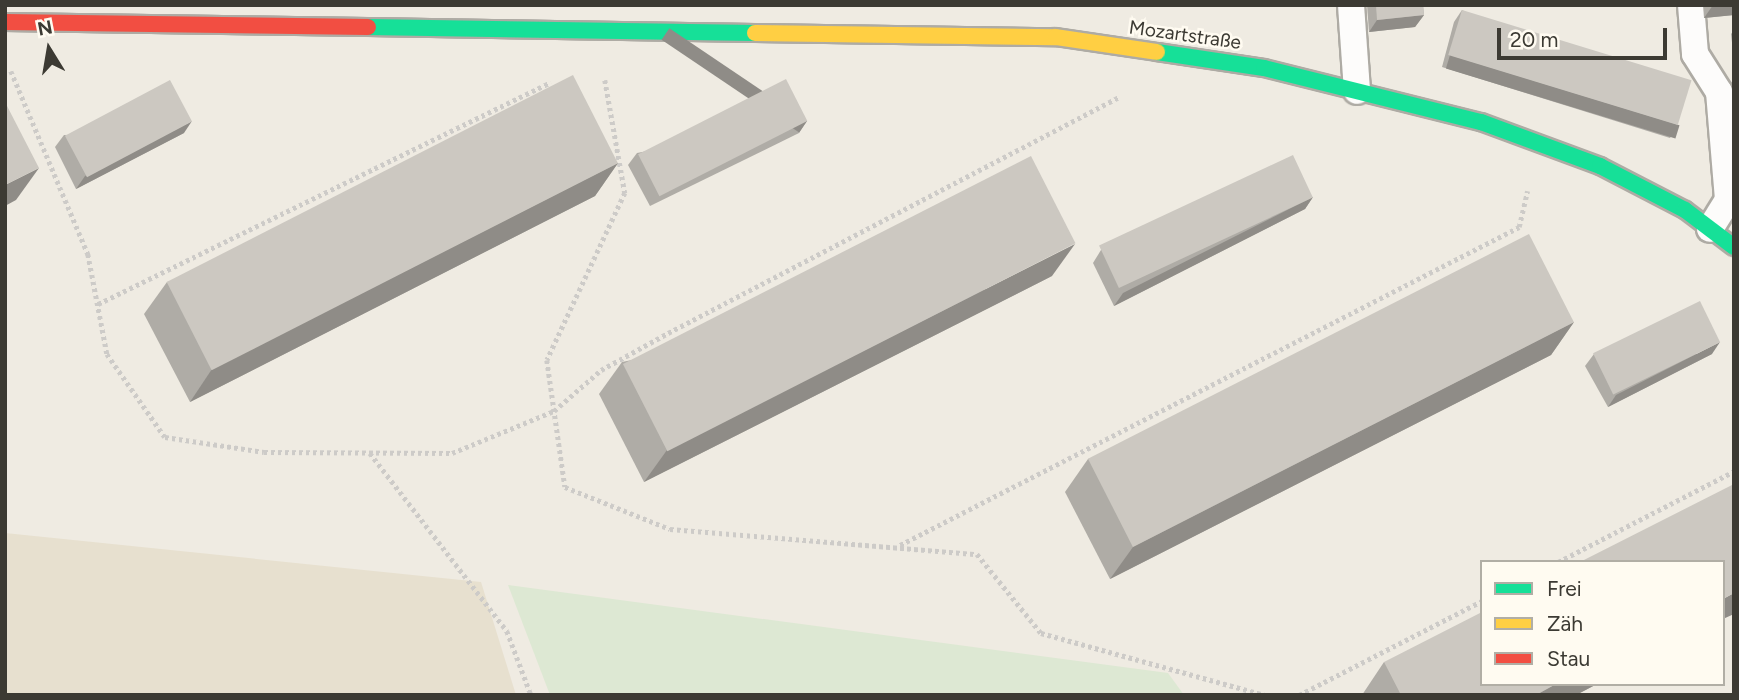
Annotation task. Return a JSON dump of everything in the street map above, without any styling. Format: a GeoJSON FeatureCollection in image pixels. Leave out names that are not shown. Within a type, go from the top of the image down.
{"type":"FeatureCollection","features":[{"type":"Feature","properties":{"kind":"street","name":"Mozartstraße"},"geometry":{"type":"LineString","coordinates":[[5,22],[596,28],[1056,37],[1264,68],[1538,142],[1600,166],[1722,228],[1734,247]]}},
{"type":"Feature","properties":{"kind":"lane"},"geometry":{"type":"LineString","coordinates":[[1352,5],[1357,91]]}},
{"type":"Feature","properties":{"kind":"lane"},"geometry":{"type":"LineString","coordinates":[[1691,5],[1695,54],[1720,92],[1728,200],[1722,228]]}},
{"type":"Feature","properties":{"kind":"path"},"geometry":{"type":"LineString","coordinates":[[98,304],[558,79],[596,28]]}},
{"type":"Feature","properties":{"kind":"path"},"geometry":{"type":"LineString","coordinates":[[596,28],[625,193],[547,360],[565,487],[670,529],[977,554],[1041,633],[1265,695]]}},
{"type":"Feature","properties":{"kind":"path"},"geometry":{"type":"LineString","coordinates":[[5,57],[88,254],[107,354],[165,437],[264,452],[452,453],[554,411],[601,370],[667,333],[1133,90]]}},
{"type":"Feature","properties":{"kind":"path"},"geometry":{"type":"LineString","coordinates":[[898,546],[1519,227],[1538,142]]}},
{"type":"Feature","properties":{"kind":"path"},"geometry":{"type":"LineString","coordinates":[[370,452],[507,631],[531,695]]}},
{"type":"Feature","properties":{"kind":"path"},"geometry":{"type":"LineString","coordinates":[[1562,560],[1734,471]]}},
{"type":"Feature","properties":{"kind":"path"},"geometry":{"type":"LineString","coordinates":[[1299,695],[1480,602]]}},
{"type":"Feature","properties":{"kind":"shaded area"},"geometry":{"type":"Polygon","coordinates":[[[5,533],[481,582],[516,695],[5,695],[5,533]]]}},
{"type":"Feature","properties":{"kind":"green space"},"geometry":{"type":"Polygon","coordinates":[[[508,585],[1168,673],[1184,695],[550,695],[508,585]]]}},
{"type":"Feature","properties":{"kind":"building"},"geometry":{"type":"Polygon","coordinates":[[[1376,5],[1423,5],[1424,15],[1377,20],[1376,5]]]}},
{"type":"Feature","properties":{"kind":"building"},"geometry":{"type":"Polygon","coordinates":[[[1462,10],[1692,80],[1678,125],[1448,55],[1462,10]]]}},
{"type":"Feature","properties":{"kind":"building"},"geometry":{"type":"Polygon","coordinates":[[[573,75],[618,163],[212,370],[167,282],[573,75]]]}},
{"type":"Feature","properties":{"kind":"building"},"geometry":{"type":"Polygon","coordinates":[[[786,79],[807,121],[659,196],[638,154],[786,79]]]}},
{"type":"Feature","properties":{"kind":"building"},"geometry":{"type":"Polygon","coordinates":[[[170,80],[192,121],[87,177],[65,136],[170,80]]]}},
{"type":"Feature","properties":{"kind":"building"},"geometry":{"type":"Polygon","coordinates":[[[5,102],[39,168],[5,185],[5,102]]]}},
{"type":"Feature","properties":{"kind":"building"},"geometry":{"type":"Polygon","coordinates":[[[1293,155],[1313,198],[1119,288],[1099,245],[1293,155]]]}},
{"type":"Feature","properties":{"kind":"building"},"geometry":{"type":"Polygon","coordinates":[[[1031,156],[1075,243],[667,451],[623,364],[1031,156]]]}},
{"type":"Feature","properties":{"kind":"building"},"geometry":{"type":"Polygon","coordinates":[[[1529,234],[1574,322],[1133,547],[1088,459],[1529,234]]]}},
{"type":"Feature","properties":{"kind":"building"},"geometry":{"type":"Polygon","coordinates":[[[1700,301],[1720,342],[1613,395],[1593,353],[1700,301]]]}},
{"type":"Feature","properties":{"kind":"building"},"geometry":{"type":"Polygon","coordinates":[[[1734,484],[1734,593],[1725,598],[1725,560],[1584,560],[1734,484]]]}},
{"type":"Feature","properties":{"kind":"building"},"geometry":{"type":"Polygon","coordinates":[[[1480,613],[1480,686],[1552,686],[1536,695],[1401,695],[1384,662],[1480,613]]]}},
{"type":"Feature","properties":{"kind":"traffic: fast"},"geometry":{"type":"LineString","coordinates":[[368,27],[755,33]]}},
{"type":"Feature","properties":{"kind":"traffic: fast"},"geometry":{"type":"LineString","coordinates":[[1157,52],[1264,68],[1481,122],[1600,166],[1685,210],[1734,247]]}},
{"type":"Feature","properties":{"kind":"traffic: slow"},"geometry":{"type":"LineString","coordinates":[[755,33],[1056,37],[1157,52]]}},
{"type":"Feature","properties":{"kind":"traffic: jam"},"geometry":{"type":"LineString","coordinates":[[5,22],[368,27]]}}]}
